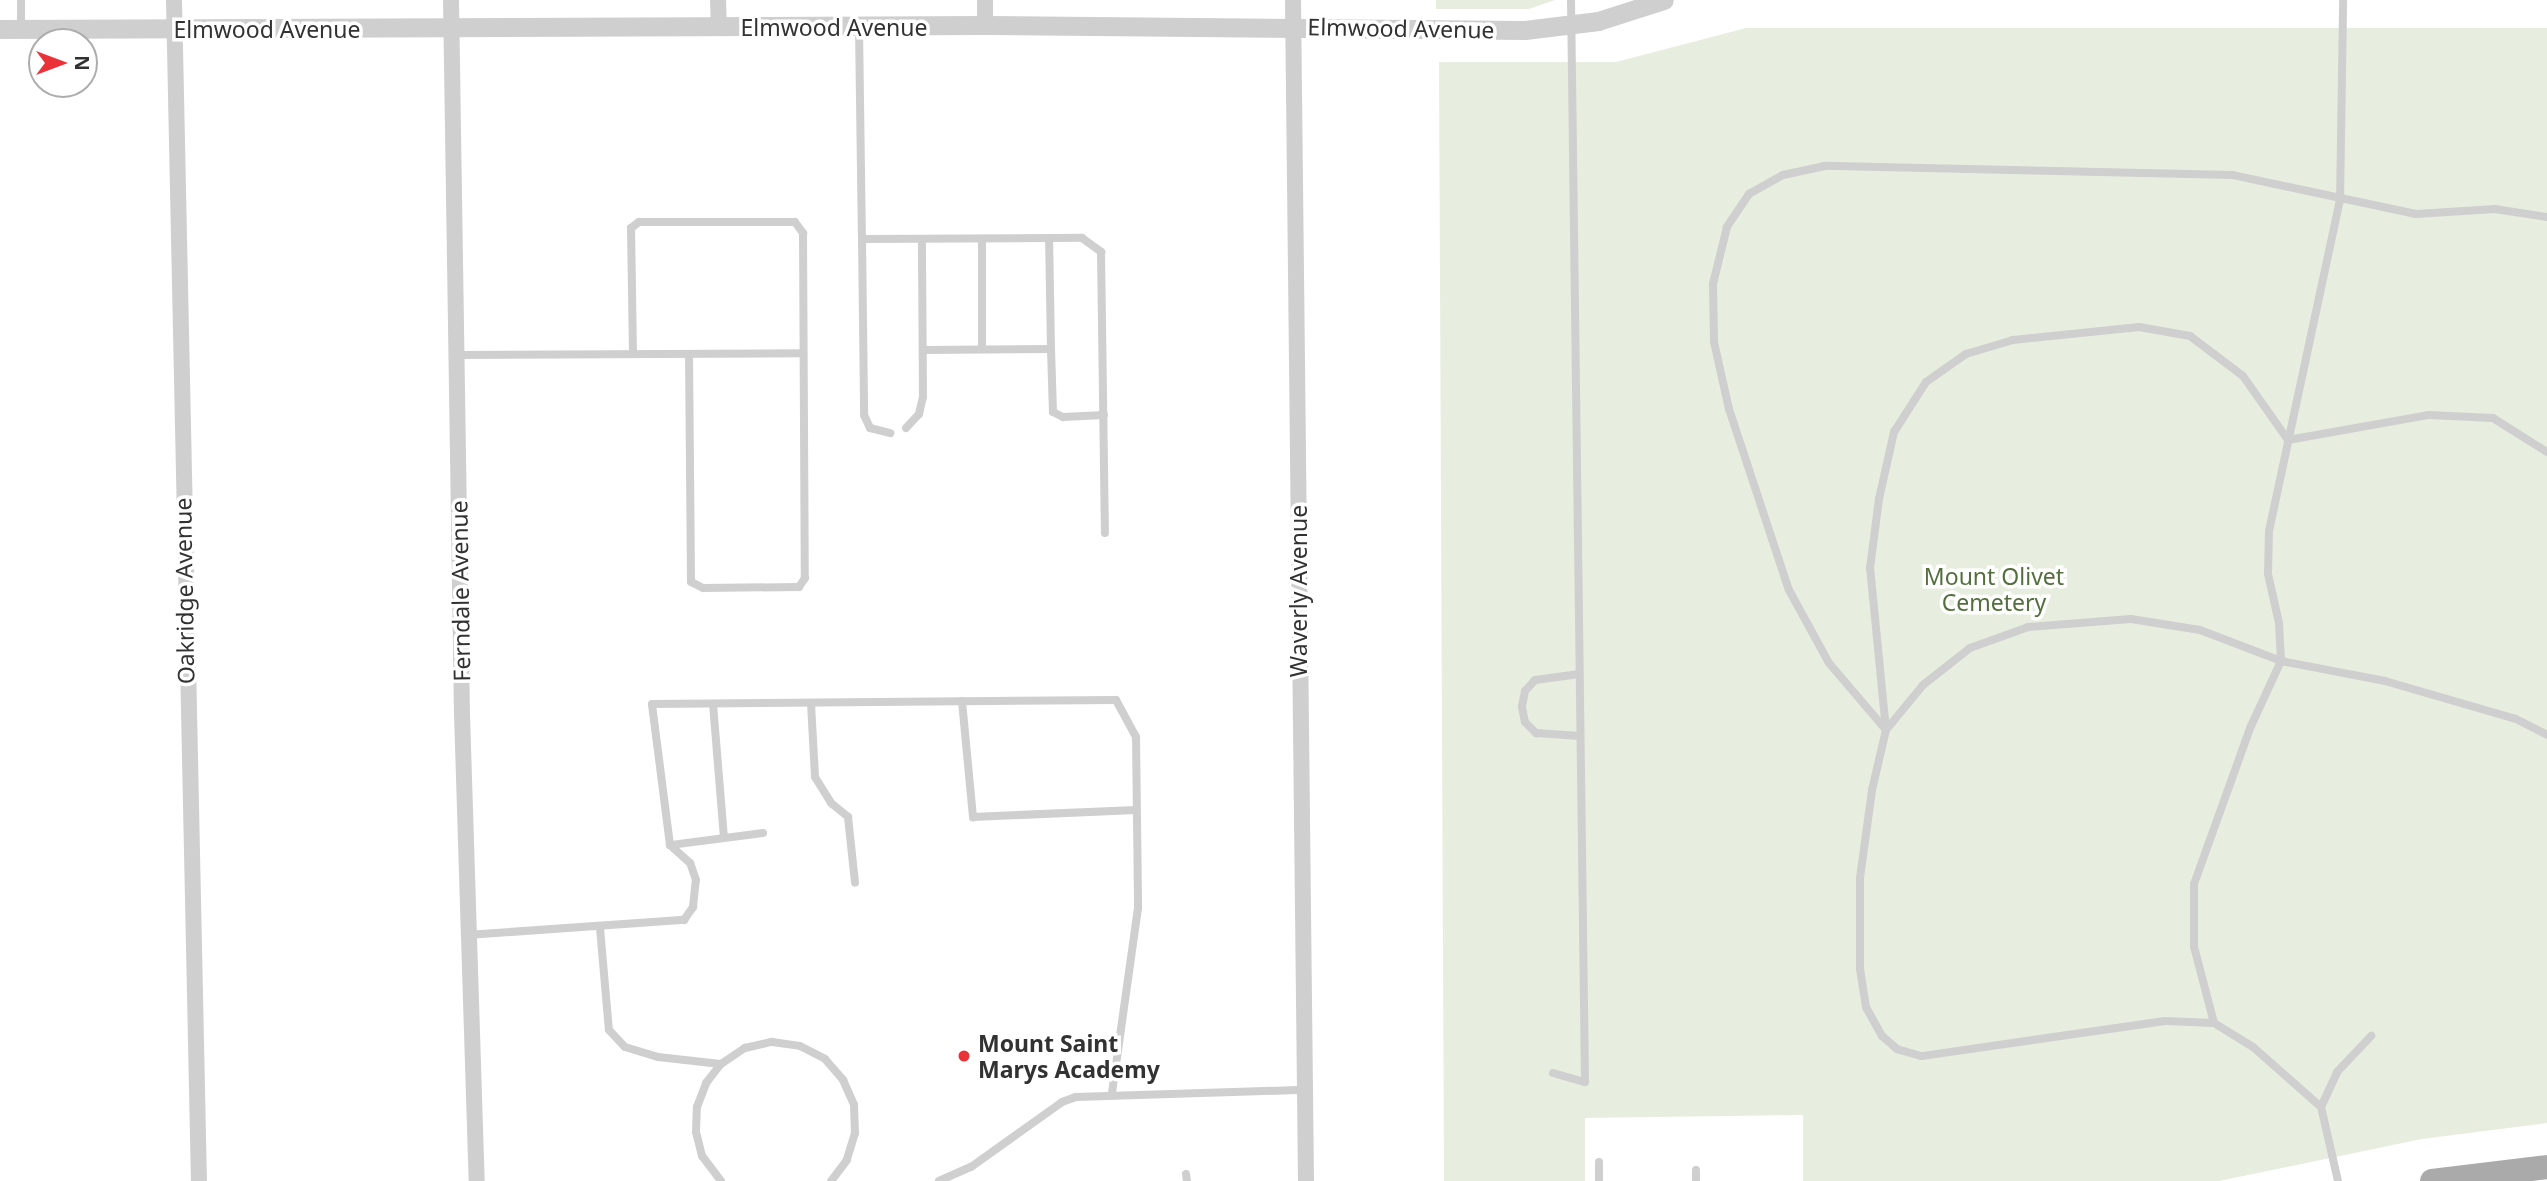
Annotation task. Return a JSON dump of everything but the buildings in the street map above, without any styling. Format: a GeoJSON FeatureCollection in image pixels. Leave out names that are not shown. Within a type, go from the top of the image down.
{"type":"FeatureCollection","features":[{"type":"Feature","properties":{"kind":"main road"},"geometry":{"type":"LineString","coordinates":[[2432,1181],[2547,1167]]}},
{"type":"Feature","properties":{"kind":"street","name":"Oakridge Avenue"},"geometry":{"type":"LineString","coordinates":[[174,0],[199,1181]]}},
{"type":"Feature","properties":{"kind":"street","name":"Ferndale Avenue"},"geometry":{"type":"LineString","coordinates":[[451,0],[467,935],[477,1181]]}},
{"type":"Feature","properties":{"kind":"street"},"geometry":{"type":"LineString","coordinates":[[718,0],[719,28]]}},
{"type":"Feature","properties":{"kind":"street"},"geometry":{"type":"LineString","coordinates":[[985,0],[985,26]]}},
{"type":"Feature","properties":{"kind":"street","name":"Waverly Avenue"},"geometry":{"type":"LineString","coordinates":[[1293,0],[1306,1181]]}},
{"type":"Feature","properties":{"kind":"street","name":"Elmwood Avenue"},"geometry":{"type":"LineString","coordinates":[[0,29],[985,26],[1525,30],[1571,26],[1664,0]]}},
{"type":"Feature","properties":{"kind":"lane"},"geometry":{"type":"LineString","coordinates":[[20,0],[21,29]]}},
{"type":"Feature","properties":{"kind":"lane"},"geometry":{"type":"LineString","coordinates":[[1553,1073],[1586,1082],[1570,0]]}},
{"type":"Feature","properties":{"kind":"lane"},"geometry":{"type":"LineString","coordinates":[[2214,1023],[2194,947],[2194,884],[2251,726],[2281,661],[2279,623],[2268,574],[2269,531],[2340,201],[2343,0]]}},
{"type":"Feature","properties":{"kind":"lane"},"geometry":{"type":"LineString","coordinates":[[859,28],[864,415],[870,428],[890,433]]}},
{"type":"Feature","properties":{"kind":"lane"},"geometry":{"type":"LineString","coordinates":[[1886,730],[1829,663],[1789,590],[1729,410],[1714,342],[1713,284],[1727,227],[1749,194],[1783,175],[1825,166],[2234,176],[2340,201],[2416,214],[2494,209],[2547,217]]}},
{"type":"Feature","properties":{"kind":"lane"},"geometry":{"type":"LineString","coordinates":[[633,354],[631,228],[639,222],[795,222],[803,233],[805,578],[799,587],[703,588],[691,582],[689,354]]}},
{"type":"Feature","properties":{"kind":"lane"},"geometry":{"type":"LineString","coordinates":[[1049,238],[1052,412],[1063,417],[1104,415]]}},
{"type":"Feature","properties":{"kind":"lane"},"geometry":{"type":"LineString","coordinates":[[862,239],[1082,238],[1101,252],[1105,533]]}},
{"type":"Feature","properties":{"kind":"lane"},"geometry":{"type":"LineString","coordinates":[[906,428],[921,405],[922,239]]}},
{"type":"Feature","properties":{"kind":"lane"},"geometry":{"type":"LineString","coordinates":[[982,239],[982,349]]}},
{"type":"Feature","properties":{"kind":"lane"},"geometry":{"type":"LineString","coordinates":[[2288,440],[2243,376],[2190,336],[2139,327],[2013,340],[1966,354],[1926,383],[1894,432],[1879,499],[1870,568],[1886,730],[1872,790],[1860,878],[1860,969],[1866,1007],[1882,1037],[1897,1049],[1921,1056],[2165,1021],[2214,1023],[2253,1047],[2321,1107],[2338,1181]]}},
{"type":"Feature","properties":{"kind":"lane"},"geometry":{"type":"LineString","coordinates":[[923,350],[1051,348]]}},
{"type":"Feature","properties":{"kind":"lane"},"geometry":{"type":"LineString","coordinates":[[456,355],[803,353]]}},
{"type":"Feature","properties":{"kind":"lane"},"geometry":{"type":"LineString","coordinates":[[2288,440],[2428,415],[2493,418],[2547,452]]}},
{"type":"Feature","properties":{"kind":"lane"},"geometry":{"type":"LineString","coordinates":[[1886,730],[1923,685],[1970,648],[2028,627],[2131,619],[2200,630],[2281,661],[2385,681],[2516,719],[2547,735]]}},
{"type":"Feature","properties":{"kind":"lane"},"geometry":{"type":"LineString","coordinates":[[1579,674],[1535,680],[1525,691],[1522,707],[1525,722],[1536,733],[1580,736]]}},
{"type":"Feature","properties":{"kind":"lane"},"geometry":{"type":"LineString","coordinates":[[467,935],[600,928],[684,920],[693,907],[696,880],[690,863],[670,845],[652,704],[1116,700],[1136,737],[1138,908],[1112,1093]]}},
{"type":"Feature","properties":{"kind":"lane"},"geometry":{"type":"LineString","coordinates":[[962,701],[974,817],[1136,810]]}},
{"type":"Feature","properties":{"kind":"lane"},"geometry":{"type":"LineString","coordinates":[[811,703],[815,777],[831,803],[848,817],[855,883]]}},
{"type":"Feature","properties":{"kind":"lane"},"geometry":{"type":"LineString","coordinates":[[713,704],[724,838]]}},
{"type":"Feature","properties":{"kind":"lane"},"geometry":{"type":"LineString","coordinates":[[670,845],[763,833]]}},
{"type":"Feature","properties":{"kind":"lane"},"geometry":{"type":"LineString","coordinates":[[600,928],[609,1030],[625,1047],[658,1057],[721,1063]]}},
{"type":"Feature","properties":{"kind":"lane"},"geometry":{"type":"LineString","coordinates":[[2321,1107],[2337,1072],[2371,1036]]}},
{"type":"Feature","properties":{"kind":"lane"},"geometry":{"type":"LineString","coordinates":[[720,1181],[702,1157],[696,1132],[697,1107],[706,1083],[721,1063],[745,1048],[772,1042],[800,1046],[825,1059],[844,1080],[854,1105],[855,1133],[847,1160],[831,1181]]}},
{"type":"Feature","properties":{"kind":"lane"},"geometry":{"type":"LineString","coordinates":[[939,1181],[971,1167],[1062,1102],[1112,1093],[1304,1090]]}},
{"type":"Feature","properties":{"kind":"lane"},"geometry":{"type":"LineString","coordinates":[[1599,1163],[1599,1181]]}},
{"type":"Feature","properties":{"kind":"lane"},"geometry":{"type":"LineString","coordinates":[[1696,1170],[1696,1181]]}},
{"type":"Feature","properties":{"kind":"green space"},"geometry":{"type":"Polygon","coordinates":[[[1436,0],[1555,0],[1529,9],[1436,9],[1436,0]]]}},
{"type":"Feature","properties":{"kind":"green space","name":"Mount Olivet Cemetery"},"geometry":{"type":"Polygon","coordinates":[[[1746,28],[2547,28],[2547,1123],[2422,1139],[2219,1181],[1803,1181],[1803,1115],[1585,1118],[1585,1181],[1444,1181],[1439,62],[1616,62],[1746,28]]]}},
{"type":"Feature","properties":{"kind":"place","name":"Mount Saint Marys Academy"},"geometry":{"type":"Point","coordinates":[964,1056]}}]}
